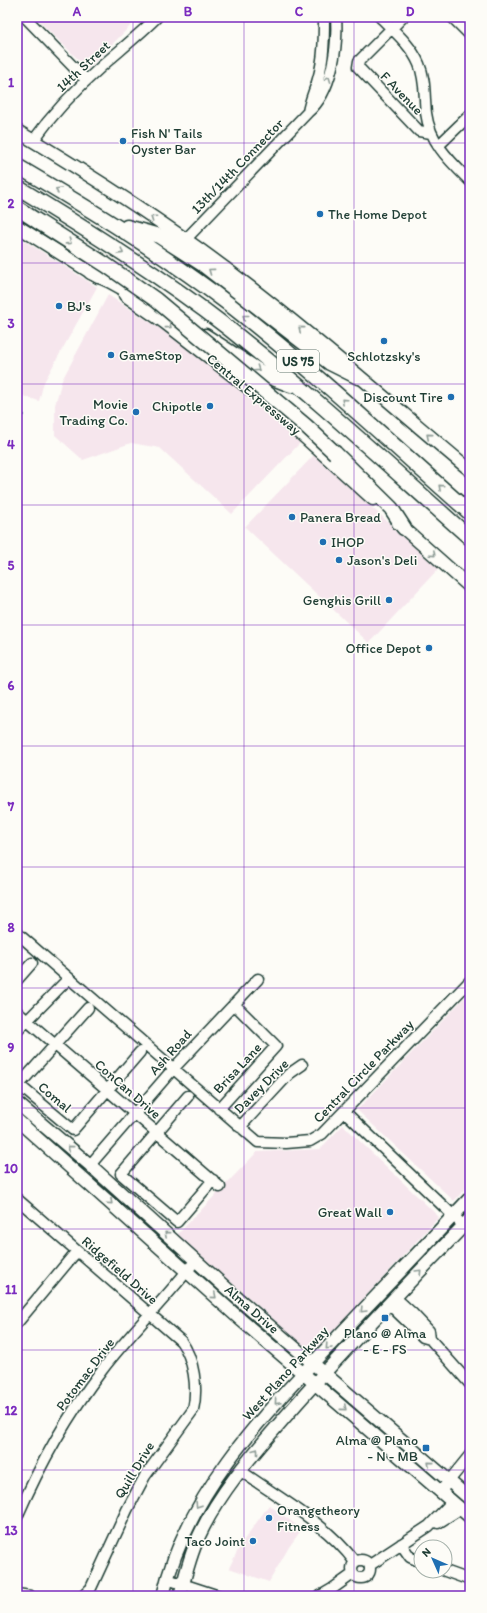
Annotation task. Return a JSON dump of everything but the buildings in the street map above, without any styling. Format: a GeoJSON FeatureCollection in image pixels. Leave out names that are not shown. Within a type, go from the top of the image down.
{"type":"FeatureCollection","features":[{"type":"Feature","properties":{"kind":"highway","name":"US 75"},"geometry":{"type":"LineString","coordinates":[[17,166],[113,223],[190,276],[268,336],[470,513]]}},
{"type":"Feature","properties":{"kind":"highway","name":"US 75"},"geometry":{"type":"LineString","coordinates":[[17,187],[100,238],[162,280],[232,332],[304,391],[470,538]]}},
{"type":"Feature","properties":{"kind":"highway"},"geometry":{"type":"LineString","coordinates":[[17,208],[106,265],[156,300],[306,426],[391,508],[404,528]]}},
{"type":"Feature","properties":{"kind":"highway"},"geometry":{"type":"LineString","coordinates":[[113,223],[159,236],[201,263],[330,363],[358,377]]}},
{"type":"Feature","properties":{"kind":"highway"},"geometry":{"type":"LineString","coordinates":[[91,272],[112,281],[143,298],[230,351],[265,375],[304,391]]}},
{"type":"Feature","properties":{"kind":"main road"},"geometry":{"type":"LineString","coordinates":[[17,131],[121,196],[251,288],[470,470]]}},
{"type":"Feature","properties":{"kind":"main road","name":"Central Expressway"},"geometry":{"type":"LineString","coordinates":[[17,226],[91,272],[164,322],[258,395],[292,424],[470,587]]}},
{"type":"Feature","properties":{"kind":"main road","name":"Alma Drive"},"geometry":{"type":"LineString","coordinates":[[17,1103],[90,1165],[195,1261],[470,1500]]}},
{"type":"Feature","properties":{"kind":"main road","name":"Alma Drive"},"geometry":{"type":"LineString","coordinates":[[17,1120],[187,1272],[470,1518]]}},
{"type":"Feature","properties":{"kind":"main road","name":"West Plano Parkway"},"geometry":{"type":"LineString","coordinates":[[163,1596],[178,1548],[195,1511],[229,1461],[313,1362],[470,1198]]}},
{"type":"Feature","properties":{"kind":"main road","name":"West Plano Parkway"},"geometry":{"type":"LineString","coordinates":[[180,1596],[190,1557],[200,1534],[215,1507],[241,1471],[314,1383],[467,1222]]}},
{"type":"Feature","properties":{"kind":"main road"},"geometry":{"type":"LineString","coordinates":[[229,1461],[241,1471]]}},
{"type":"Feature","properties":{"kind":"main road"},"geometry":{"type":"LineString","coordinates":[[456,1506],[459,1500],[470,1500]]}},
{"type":"Feature","properties":{"kind":"street"},"geometry":{"type":"LineString","coordinates":[[25,17],[86,80]]}},
{"type":"Feature","properties":{"kind":"street","name":"14th Street"},"geometry":{"type":"LineString","coordinates":[[33,141],[48,121],[86,80],[157,17]]}},
{"type":"Feature","properties":{"kind":"street"},"geometry":{"type":"LineString","coordinates":[[308,112],[319,78],[322,59],[324,17]]}},
{"type":"Feature","properties":{"kind":"street","name":"13th/14th Connector"},"geometry":{"type":"LineString","coordinates":[[185,240],[316,105],[334,63],[337,42],[336,17]]}},
{"type":"Feature","properties":{"kind":"street","name":"F Avenue"},"geometry":{"type":"LineString","coordinates":[[380,17],[411,51],[421,68],[424,84],[426,114],[431,133],[438,146],[470,181]]}},
{"type":"Feature","properties":{"kind":"street"},"geometry":{"type":"LineString","coordinates":[[391,29],[404,17]]}},
{"type":"Feature","properties":{"kind":"street"},"geometry":{"type":"LineString","coordinates":[[452,17],[470,35]]}},
{"type":"Feature","properties":{"kind":"street","name":"F Avenue"},"geometry":{"type":"LineString","coordinates":[[391,29],[359,61],[357,65],[358,68],[419,131],[431,133]]}},
{"type":"Feature","properties":{"kind":"street"},"geometry":{"type":"LineString","coordinates":[[438,146],[470,115]]}},
{"type":"Feature","properties":{"kind":"street"},"geometry":{"type":"LineString","coordinates":[[17,933],[172,1070],[240,1127]]}},
{"type":"Feature","properties":{"kind":"street"},"geometry":{"type":"LineString","coordinates":[[17,980],[32,963]]}},
{"type":"Feature","properties":{"kind":"street"},"geometry":{"type":"LineString","coordinates":[[17,1030],[69,978]]}},
{"type":"Feature","properties":{"kind":"street","name":"Ash Road"},"geometry":{"type":"LineString","coordinates":[[90,1165],[172,1070],[258,979]]}},
{"type":"Feature","properties":{"kind":"street","name":"Central Circle Parkway"},"geometry":{"type":"LineString","coordinates":[[240,1127],[258,1142],[310,1141],[322,1134],[470,981]]}},
{"type":"Feature","properties":{"kind":"street","name":"Brisa Lane"},"geometry":{"type":"LineString","coordinates":[[218,1109],[276,1046],[234,1004]]}},
{"type":"Feature","properties":{"kind":"street"},"geometry":{"type":"LineString","coordinates":[[54,1044],[88,1008]]}},
{"type":"Feature","properties":{"kind":"street","name":"ConCan Drive"},"geometry":{"type":"LineString","coordinates":[[17,1012],[157,1132],[216,1184],[177,1222],[121,1174],[157,1132]]}},
{"type":"Feature","properties":{"kind":"street","name":"Comal"},"geometry":{"type":"LineString","coordinates":[[54,1044],[19,1085],[73,1130],[108,1091]]}},
{"type":"Feature","properties":{"kind":"street"},"geometry":{"type":"LineString","coordinates":[[108,1091],[140,1052]]}},
{"type":"Feature","properties":{"kind":"street","name":"Davey Drive"},"geometry":{"type":"LineString","coordinates":[[240,1127],[289,1074],[302,1065]]}},
{"type":"Feature","properties":{"kind":"street"},"geometry":{"type":"LineString","coordinates":[[157,1132],[188,1096]]}},
{"type":"Feature","properties":{"kind":"street"},"geometry":{"type":"LineString","coordinates":[[344,1111],[454,1215],[467,1222]]}},
{"type":"Feature","properties":{"kind":"street","name":"Ridgefield Drive"},"geometry":{"type":"LineString","coordinates":[[17,1199],[181,1341],[188,1350],[193,1369]]}},
{"type":"Feature","properties":{"kind":"street"},"geometry":{"type":"LineString","coordinates":[[17,1323],[77,1251]]}},
{"type":"Feature","properties":{"kind":"street","name":"Potomac Drive"},"geometry":{"type":"LineString","coordinates":[[17,1518],[32,1483],[52,1443],[77,1403],[103,1368],[195,1261]]}},
{"type":"Feature","properties":{"kind":"street"},"geometry":{"type":"LineString","coordinates":[[382,1290],[392,1301],[400,1302],[429,1331],[430,1339],[470,1384]]}},
{"type":"Feature","properties":{"kind":"street","name":"Quill Drive"},"geometry":{"type":"LineString","coordinates":[[83,1596],[91,1588],[127,1510],[145,1476],[193,1410],[195,1401],[193,1369]]}},
{"type":"Feature","properties":{"kind":"street"},"geometry":{"type":"LineString","coordinates":[[440,1492],[470,1455]]}},
{"type":"Feature","properties":{"kind":"street"},"geometry":{"type":"LineString","coordinates":[[241,1471],[310,1518],[347,1551],[355,1562]]}},
{"type":"Feature","properties":{"kind":"street"},"geometry":{"type":"LineString","coordinates":[[370,1565],[429,1526],[456,1506]]}},
{"type":"Feature","properties":{"kind":"street"},"geometry":{"type":"LineString","coordinates":[[401,1544],[410,1557],[413,1558]]}},
{"type":"Feature","properties":{"kind":"street"},"geometry":{"type":"LineString","coordinates":[[363,1560],[370,1565],[370,1571],[367,1577],[358,1578],[353,1574],[352,1568],[355,1562],[363,1560]]}},
{"type":"Feature","properties":{"kind":"street"},"geometry":{"type":"LineString","coordinates":[[320,1596],[353,1574]]}},
{"type":"Feature","properties":{"kind":"street"},"geometry":{"type":"LineString","coordinates":[[453,1574],[470,1580]]}},
{"type":"Feature","properties":{"kind":"street"},"geometry":{"type":"LineString","coordinates":[[168,1578],[220,1596]]}},
{"type":"Feature","properties":{"kind":"street"},"geometry":{"type":"LineString","coordinates":[[17,1594],[30,1596]]}},
{"type":"Feature","properties":{"kind":"shaded area"},"geometry":{"type":"Polygon","coordinates":[[[35,17],[139,17],[88,69],[35,17]]]}},
{"type":"Feature","properties":{"kind":"shaded area"},"geometry":{"type":"Polygon","coordinates":[[[17,236],[97,287],[44,382],[39,401],[17,394],[17,236]]]}},
{"type":"Feature","properties":{"kind":"shaded area"},"geometry":{"type":"Polygon","coordinates":[[[108,295],[164,331],[224,375],[300,443],[232,514],[160,448],[131,443],[83,460],[55,435],[55,405],[62,380],[108,295]]]}},
{"type":"Feature","properties":{"kind":"shaded area"},"geometry":{"type":"Polygon","coordinates":[[[314,455],[439,568],[369,643],[245,527],[314,455]]]}},
{"type":"Feature","properties":{"kind":"shaded area"},"geometry":{"type":"Polygon","coordinates":[[[470,992],[470,1184],[454,1201],[357,1110],[470,992]]]}},
{"type":"Feature","properties":{"kind":"shaded area"},"geometry":{"type":"Polygon","coordinates":[[[343,1125],[439,1217],[320,1346],[314,1350],[306,1348],[177,1235],[257,1152],[320,1149],[343,1125]]]}},
{"type":"Feature","properties":{"kind":"shaded area"},"geometry":{"type":"Polygon","coordinates":[[[269,1505],[302,1529],[289,1547],[269,1582],[229,1568],[241,1544],[269,1505]]]}},
{"type":"Feature","properties":{"kind":"waterway"},"geometry":{"type":"LineString","coordinates":[[17,412],[24,415]]}},
{"type":"Feature","properties":{"kind":"place","name":"Fish N' Tails Oyster Bar"},"geometry":{"type":"Point","coordinates":[123,141]}},
{"type":"Feature","properties":{"kind":"place","name":"The Home Depot"},"geometry":{"type":"Point","coordinates":[320,214]}},
{"type":"Feature","properties":{"kind":"place","name":"BJ's"},"geometry":{"type":"Point","coordinates":[59,306]}},
{"type":"Feature","properties":{"kind":"place","name":"Schlotzsky's"},"geometry":{"type":"Point","coordinates":[384,341]}},
{"type":"Feature","properties":{"kind":"place","name":"GameStop"},"geometry":{"type":"Point","coordinates":[111,355]}},
{"type":"Feature","properties":{"kind":"place","name":"Discount Tire"},"geometry":{"type":"Point","coordinates":[451,397]}},
{"type":"Feature","properties":{"kind":"place","name":"Chipotle"},"geometry":{"type":"Point","coordinates":[210,406]}},
{"type":"Feature","properties":{"kind":"place","name":"Movie Trading Co."},"geometry":{"type":"Point","coordinates":[136,412]}},
{"type":"Feature","properties":{"kind":"place","name":"Panera Bread"},"geometry":{"type":"Point","coordinates":[292,517]}},
{"type":"Feature","properties":{"kind":"place","name":"IHOP"},"geometry":{"type":"Point","coordinates":[323,542]}},
{"type":"Feature","properties":{"kind":"place","name":"Jason's Deli"},"geometry":{"type":"Point","coordinates":[339,560]}},
{"type":"Feature","properties":{"kind":"place","name":"Genghis Grill"},"geometry":{"type":"Point","coordinates":[389,600]}},
{"type":"Feature","properties":{"kind":"place","name":"Office Depot"},"geometry":{"type":"Point","coordinates":[429,648]}},
{"type":"Feature","properties":{"kind":"place","name":"Great Wall"},"geometry":{"type":"Point","coordinates":[390,1212]}},
{"type":"Feature","properties":{"kind":"place","name":"Plano @ Alma - E - FS"},"geometry":{"type":"Point","coordinates":[385,1318]}},
{"type":"Feature","properties":{"kind":"place","name":"Alma @ Plano - N - MB"},"geometry":{"type":"Point","coordinates":[426,1448]}},
{"type":"Feature","properties":{"kind":"place","name":"Orangetheory Fitness"},"geometry":{"type":"Point","coordinates":[269,1518]}},
{"type":"Feature","properties":{"kind":"place","name":"Taco Joint"},"geometry":{"type":"Point","coordinates":[253,1541]}}]}
